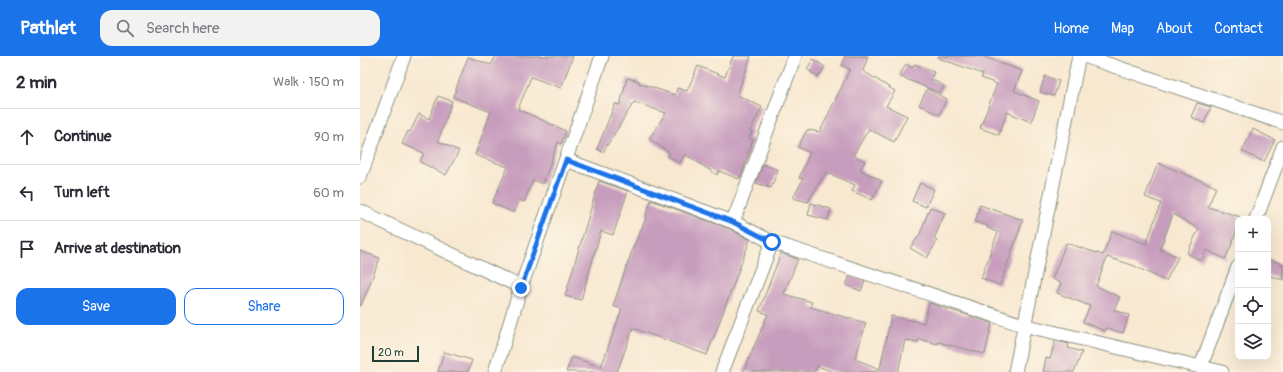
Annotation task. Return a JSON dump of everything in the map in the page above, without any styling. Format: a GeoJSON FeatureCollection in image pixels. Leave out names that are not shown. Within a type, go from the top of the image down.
{"type":"FeatureCollection","features":[{"type":"Feature","properties":{"kind":"street"},"geometry":{"type":"LineString","coordinates":[[360,177],[404,56]]}},
{"type":"Feature","properties":{"kind":"street"},"geometry":{"type":"LineString","coordinates":[[495,372],[521,288],[602,56]]}},
{"type":"Feature","properties":{"kind":"street"},"geometry":{"type":"LineString","coordinates":[[733,222],[795,56]]}},
{"type":"Feature","properties":{"kind":"street"},"geometry":{"type":"LineString","coordinates":[[1015,372],[1023,325],[1079,56]]}},
{"type":"Feature","properties":{"kind":"street"},"geometry":{"type":"LineString","coordinates":[[1084,56],[1283,123]]}},
{"type":"Feature","properties":{"kind":"street"},"geometry":{"type":"LineString","coordinates":[[1257,216],[1283,147]]}},
{"type":"Feature","properties":{"kind":"street"},"geometry":{"type":"LineString","coordinates":[[566,160],[733,222],[772,242],[1023,325],[1222,372]]}},
{"type":"Feature","properties":{"kind":"street"},"geometry":{"type":"LineString","coordinates":[[360,211],[521,288]]}},
{"type":"Feature","properties":{"kind":"street"},"geometry":{"type":"LineString","coordinates":[[722,372],[772,242]]}},
{"type":"Feature","properties":{"kind":"street"},"geometry":{"type":"LineString","coordinates":[[1201,366],[1235,275]]}},
{"type":"Feature","properties":{"kind":"building"},"geometry":{"type":"Polygon","coordinates":[[[496,56],[573,56],[561,88],[531,77],[518,109],[566,131],[561,144],[558,142],[543,184],[533,180],[524,202],[519,200],[514,213],[492,203],[508,167],[475,155],[491,112],[453,97],[468,57],[491,65],[496,56]]]}},
{"type":"Feature","properties":{"kind":"building"},"geometry":{"type":"Polygon","coordinates":[[[733,56],[751,56],[737,95],[762,107],[750,131],[752,132],[749,138],[753,140],[741,177],[740,176],[739,179],[719,171],[717,175],[685,154],[680,163],[668,156],[670,153],[649,139],[666,113],[634,102],[603,152],[597,149],[615,104],[620,105],[627,78],[675,95],[677,88],[687,91],[698,66],[725,77],[733,56]]]}},
{"type":"Feature","properties":{"kind":"building"},"geometry":{"type":"Polygon","coordinates":[[[845,56],[868,56],[863,71],[895,91],[886,106],[907,116],[894,142],[869,129],[853,155],[865,161],[860,170],[882,181],[872,200],[852,191],[855,185],[826,172],[808,202],[793,198],[803,179],[799,178],[810,153],[798,147],[807,130],[820,132],[850,69],[842,66],[845,56]]]}},
{"type":"Feature","properties":{"kind":"building"},"geometry":{"type":"Polygon","coordinates":[[[938,56],[982,56],[1022,71],[1014,91],[1039,101],[1031,122],[1007,112],[999,135],[980,128],[997,84],[981,78],[983,74],[938,58],[938,56]]]}},
{"type":"Feature","properties":{"kind":"building"},"geometry":{"type":"Polygon","coordinates":[[[813,59],[825,67],[818,77],[807,69],[813,59]]]}},
{"type":"Feature","properties":{"kind":"building"},"geometry":{"type":"Polygon","coordinates":[[[906,64],[913,68],[914,64],[934,72],[931,79],[944,86],[940,93],[899,76],[906,64]]]}},
{"type":"Feature","properties":{"kind":"building"},"geometry":{"type":"Polygon","coordinates":[[[1045,76],[1059,81],[1054,96],[1040,92],[1045,76]]]}},
{"type":"Feature","properties":{"kind":"building"},"geometry":{"type":"Polygon","coordinates":[[[927,89],[947,99],[939,115],[919,105],[927,89]]]}},
{"type":"Feature","properties":{"kind":"building"},"geometry":{"type":"Polygon","coordinates":[[[438,96],[452,101],[438,141],[459,151],[446,175],[420,162],[424,153],[402,144],[419,114],[429,119],[438,96]]]}},
{"type":"Feature","properties":{"kind":"building"},"geometry":{"type":"Polygon","coordinates":[[[1197,103],[1211,107],[1204,123],[1191,117],[1197,103]]]}},
{"type":"Feature","properties":{"kind":"building"},"geometry":{"type":"Polygon","coordinates":[[[1253,129],[1275,140],[1264,162],[1242,151],[1253,129]]]}},
{"type":"Feature","properties":{"kind":"building"},"geometry":{"type":"Polygon","coordinates":[[[1158,163],[1216,187],[1208,207],[1238,216],[1235,216],[1235,235],[1225,259],[1207,250],[1201,261],[1187,253],[1199,229],[1173,214],[1160,249],[1178,257],[1166,281],[1132,265],[1107,257],[1096,286],[1120,297],[1114,310],[1129,315],[1123,333],[1106,328],[1105,331],[1083,322],[1090,306],[1057,293],[1061,283],[1052,279],[1066,243],[1103,255],[1112,231],[1146,244],[1161,203],[1145,197],[1158,163]]]}},
{"type":"Feature","properties":{"kind":"building"},"geometry":{"type":"Polygon","coordinates":[[[763,164],[778,170],[771,188],[756,183],[763,164]]]}},
{"type":"Feature","properties":{"kind":"building"},"geometry":{"type":"Polygon","coordinates":[[[599,181],[628,191],[613,235],[601,231],[581,300],[565,296],[599,181]]]}},
{"type":"Feature","properties":{"kind":"building"},"geometry":{"type":"Polygon","coordinates":[[[920,183],[934,189],[926,207],[912,201],[920,183]]]}},
{"type":"Feature","properties":{"kind":"building"},"geometry":{"type":"Polygon","coordinates":[[[651,200],[730,229],[750,240],[707,355],[633,328],[617,372],[566,372],[572,357],[601,367],[622,309],[613,306],[633,248],[647,216],[646,215],[651,200]]]}},
{"type":"Feature","properties":{"kind":"building"},"geometry":{"type":"Polygon","coordinates":[[[811,203],[831,209],[828,220],[808,215],[811,203]]]}},
{"type":"Feature","properties":{"kind":"building"},"geometry":{"type":"Polygon","coordinates":[[[980,205],[1023,220],[1000,285],[981,278],[998,232],[987,228],[988,226],[975,222],[980,205]]]}},
{"type":"Feature","properties":{"kind":"building"},"geometry":{"type":"Polygon","coordinates":[[[930,207],[945,213],[934,239],[937,241],[927,258],[910,248],[920,234],[930,207]]]}},
{"type":"Feature","properties":{"kind":"building"},"geometry":{"type":"Polygon","coordinates":[[[360,251],[380,258],[361,306],[360,306],[360,251]]]}},
{"type":"Feature","properties":{"kind":"building"},"geometry":{"type":"Polygon","coordinates":[[[781,253],[798,259],[784,294],[812,302],[810,307],[866,323],[855,359],[880,369],[891,316],[924,323],[929,303],[992,323],[985,354],[938,342],[938,344],[919,339],[918,342],[905,340],[898,372],[834,372],[817,366],[814,372],[743,372],[768,314],[759,311],[781,253]]]}},
{"type":"Feature","properties":{"kind":"building"},"geometry":{"type":"Polygon","coordinates":[[[1271,260],[1283,264],[1283,280],[1271,276],[1271,260]]]}},
{"type":"Feature","properties":{"kind":"building"},"geometry":{"type":"Polygon","coordinates":[[[850,276],[865,281],[861,291],[846,285],[850,276]]]}},
{"type":"Feature","properties":{"kind":"building"},"geometry":{"type":"Polygon","coordinates":[[[1055,341],[1069,344],[1068,348],[1082,352],[1074,372],[1043,372],[1046,358],[1050,359],[1055,341]]]}},
{"type":"Feature","properties":{"kind":"building"},"geometry":{"type":"Polygon","coordinates":[[[444,352],[472,360],[468,372],[438,372],[444,352]]]}},
{"type":"Feature","properties":{"kind":"route"},"geometry":{"type":"LineString","coordinates":[[521,288],[566,160],[733,222],[772,242]]}}]}
